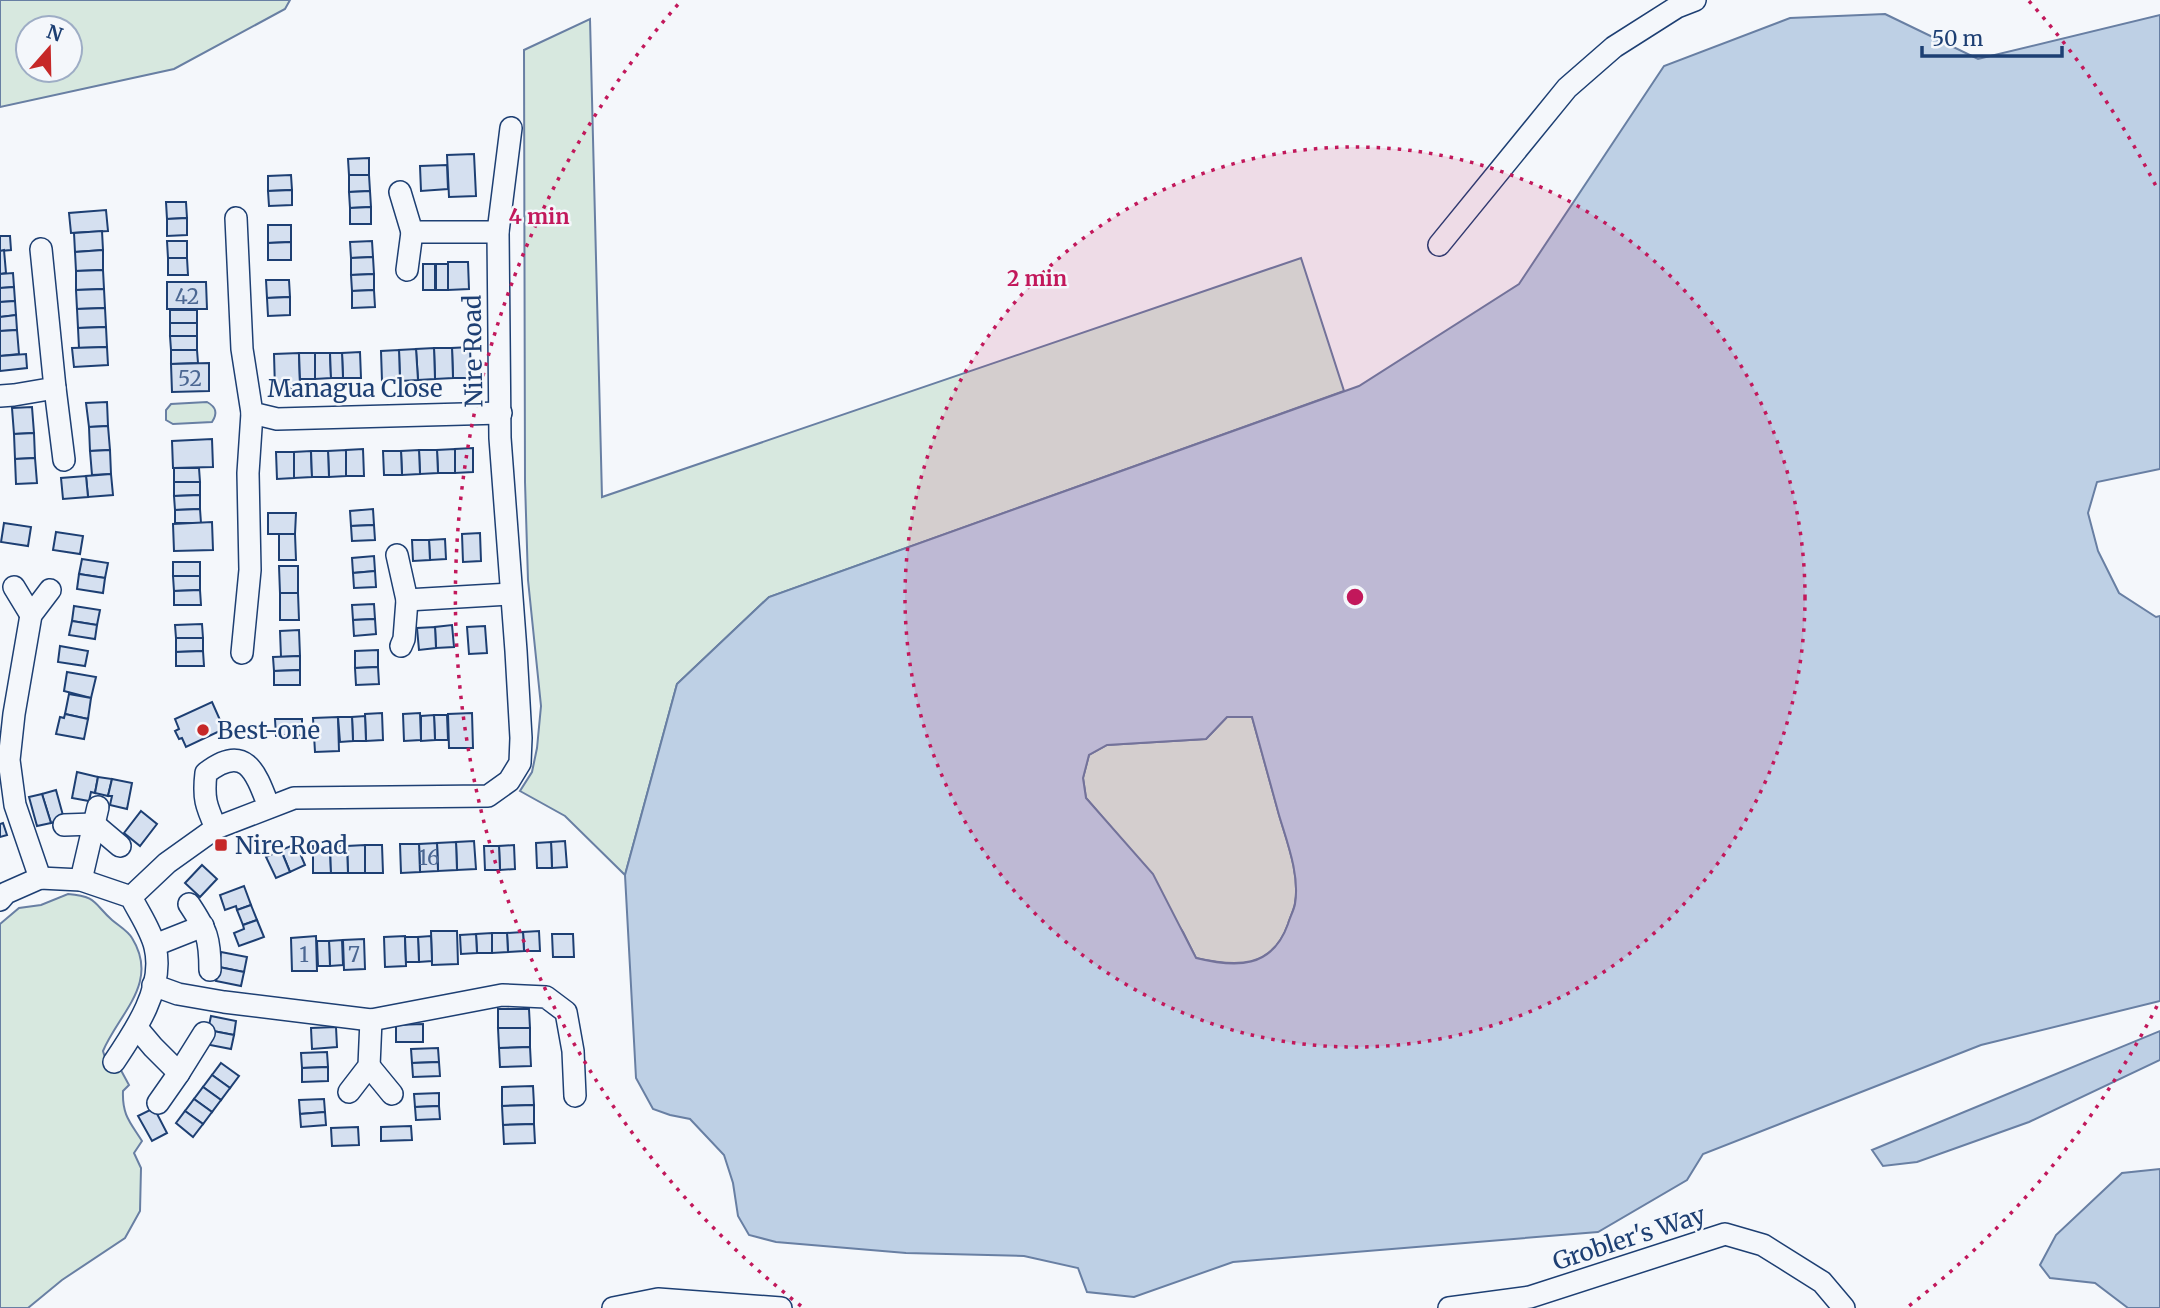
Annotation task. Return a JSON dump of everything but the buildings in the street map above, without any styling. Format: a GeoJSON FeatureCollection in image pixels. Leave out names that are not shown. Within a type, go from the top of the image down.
{"type":"FeatureCollection","features":[{"type":"Feature","properties":{"kind":"street"},"geometry":{"type":"LineString","coordinates":[[1438,245],[1567,89],[1614,47],[1677,7],[1695,0]]}},
{"type":"Feature","properties":{"kind":"street","name":"Nire Road"},"geometry":{"type":"LineString","coordinates":[[131,897],[167,863],[216,828],[294,798],[488,796],[509,780],[520,763],[521,738],[500,438],[498,347],[498,232],[511,128]]}},
{"type":"Feature","properties":{"kind":"street"},"geometry":{"type":"LineString","coordinates":[[400,192],[412,232],[407,270]]}},
{"type":"Feature","properties":{"kind":"street","name":"Managua Close"},"geometry":{"type":"LineString","coordinates":[[236,218],[242,349],[252,413],[248,473],[250,570],[242,653]]}},
{"type":"Feature","properties":{"kind":"street"},"geometry":{"type":"LineString","coordinates":[[412,232],[498,232]]}},
{"type":"Feature","properties":{"kind":"street"},"geometry":{"type":"LineString","coordinates":[[41,249],[64,460]]}},
{"type":"Feature","properties":{"kind":"street"},"geometry":{"type":"LineString","coordinates":[[0,396],[55,387]]}},
{"type":"Feature","properties":{"kind":"street","name":"Managua Close"},"geometry":{"type":"LineString","coordinates":[[252,413],[276,419],[501,413]]}},
{"type":"Feature","properties":{"kind":"street"},"geometry":{"type":"LineString","coordinates":[[397,555],[408,600],[401,646]]}},
{"type":"Feature","properties":{"kind":"street"},"geometry":{"type":"LineString","coordinates":[[14,587],[31,615]]}},
{"type":"Feature","properties":{"kind":"street"},"geometry":{"type":"LineString","coordinates":[[40,878],[15,805],[9,760],[31,615],[50,590]]}},
{"type":"Feature","properties":{"kind":"street"},"geometry":{"type":"LineString","coordinates":[[408,600],[511,594]]}},
{"type":"Feature","properties":{"kind":"street"},"geometry":{"type":"LineString","coordinates":[[216,828],[203,793],[206,774],[219,763],[237,760],[252,769],[269,807]]}},
{"type":"Feature","properties":{"kind":"street"},"geometry":{"type":"LineString","coordinates":[[81,880],[96,816]]}},
{"type":"Feature","properties":{"kind":"street"},"geometry":{"type":"LineString","coordinates":[[64,825],[96,816]]}},
{"type":"Feature","properties":{"kind":"street"},"geometry":{"type":"LineString","coordinates":[[96,816],[120,846]]}},
{"type":"Feature","properties":{"kind":"street"},"geometry":{"type":"LineString","coordinates":[[0,900],[6,893],[40,878],[81,880],[131,897],[155,945],[157,964],[147,1007],[137,1028],[114,1062]]}},
{"type":"Feature","properties":{"kind":"street"},"geometry":{"type":"LineString","coordinates":[[189,904],[211,945],[211,970]]}},
{"type":"Feature","properties":{"kind":"street"},"geometry":{"type":"LineString","coordinates":[[155,945],[203,926]]}},
{"type":"Feature","properties":{"kind":"street"},"geometry":{"type":"LineString","coordinates":[[153,985],[178,994],[224,1002],[371,1020],[502,995],[546,996],[566,1012],[573,1051],[575,1096]]}},
{"type":"Feature","properties":{"kind":"street"},"geometry":{"type":"LineString","coordinates":[[349,1092],[369,1066],[371,1020]]}},
{"type":"Feature","properties":{"kind":"street"},"geometry":{"type":"LineString","coordinates":[[137,1028],[179,1073]]}},
{"type":"Feature","properties":{"kind":"street"},"geometry":{"type":"LineString","coordinates":[[158,1103],[204,1033]]}},
{"type":"Feature","properties":{"kind":"street"},"geometry":{"type":"LineString","coordinates":[[369,1066],[392,1094]]}},
{"type":"Feature","properties":{"kind":"street","name":"Grobler's Way"},"geometry":{"type":"LineString","coordinates":[[1450,1308],[1530,1297],[1725,1234],[1763,1245],[1822,1282],[1844,1308]]}},
{"type":"Feature","properties":{"kind":"street"},"geometry":{"type":"LineString","coordinates":[[613,1308],[658,1299],[780,1308]]}},
{"type":"Feature","properties":{"kind":"shaded area"},"geometry":{"type":"Polygon","coordinates":[[[0,0],[290,0],[285,9],[174,69],[0,107],[0,0]]]}},
{"type":"Feature","properties":{"kind":"shaded area"},"geometry":{"type":"Polygon","coordinates":[[[590,19],[602,497],[1301,258],[1344,391],[769,597],[677,684],[625,875],[565,816],[520,791],[532,772],[541,706],[528,580],[525,482],[524,50],[590,19]]]}},
{"type":"Feature","properties":{"kind":"shaded area"},"geometry":{"type":"Polygon","coordinates":[[[207,402],[215,410],[212,422],[173,424],[166,420],[166,410],[171,404],[207,402]]]}},
{"type":"Feature","properties":{"kind":"shaded area"},"geometry":{"type":"Polygon","coordinates":[[[1227,717],[1252,717],[1296,881],[1294,906],[1281,939],[1262,957],[1238,963],[1196,958],[1183,932],[1117,834],[1086,798],[1083,778],[1089,755],[1107,745],[1206,739],[1227,717]]]}},
{"type":"Feature","properties":{"kind":"shaded area"},"geometry":{"type":"Polygon","coordinates":[[[68,894],[85,897],[94,902],[130,935],[139,954],[142,969],[139,984],[103,1051],[106,1061],[117,1063],[129,1085],[123,1091],[124,1106],[142,1141],[134,1153],[141,1168],[140,1211],[125,1238],[62,1280],[28,1308],[0,1308],[0,924],[19,908],[41,905],[68,894]]]}},
{"type":"Feature","properties":{"kind":"water"},"geometry":{"type":"Polygon","coordinates":[[[1885,14],[1978,59],[2160,15],[2160,469],[2097,482],[2088,513],[2098,551],[2119,593],[2156,617],[2160,616],[2160,1001],[1981,1045],[1703,1154],[1687,1180],[1598,1232],[1233,1262],[1134,1297],[1087,1292],[1078,1268],[1024,1256],[906,1253],[776,1242],[749,1235],[738,1216],[733,1183],[724,1155],[690,1119],[653,1109],[636,1078],[625,875],[677,684],[769,597],[1359,386],[1519,284],[1664,66],[1790,18],[1885,14]],[[1227,717],[1206,739],[1107,745],[1089,755],[1083,778],[1086,798],[1153,874],[1196,958],[1225,963],[1251,962],[1272,950],[1281,939],[1295,904],[1296,882],[1292,859],[1252,717],[1227,717]]]}},
{"type":"Feature","properties":{"kind":"water"},"geometry":{"type":"Polygon","coordinates":[[[2160,1031],[2160,1060],[2029,1122],[1917,1162],[1883,1166],[1872,1150],[2160,1031]]]}},
{"type":"Feature","properties":{"kind":"water"},"geometry":{"type":"Polygon","coordinates":[[[2160,1169],[2160,1308],[2128,1308],[2095,1283],[2050,1278],[2040,1265],[2056,1235],[2122,1173],[2160,1169]]]}},
{"type":"Feature","properties":{"kind":"place","name":"Best-one"},"geometry":{"type":"Point","coordinates":[203,730]}},
{"type":"Feature","properties":{"kind":"place","name":"Nire Road"},"geometry":{"type":"Point","coordinates":[221,845]}}]}
